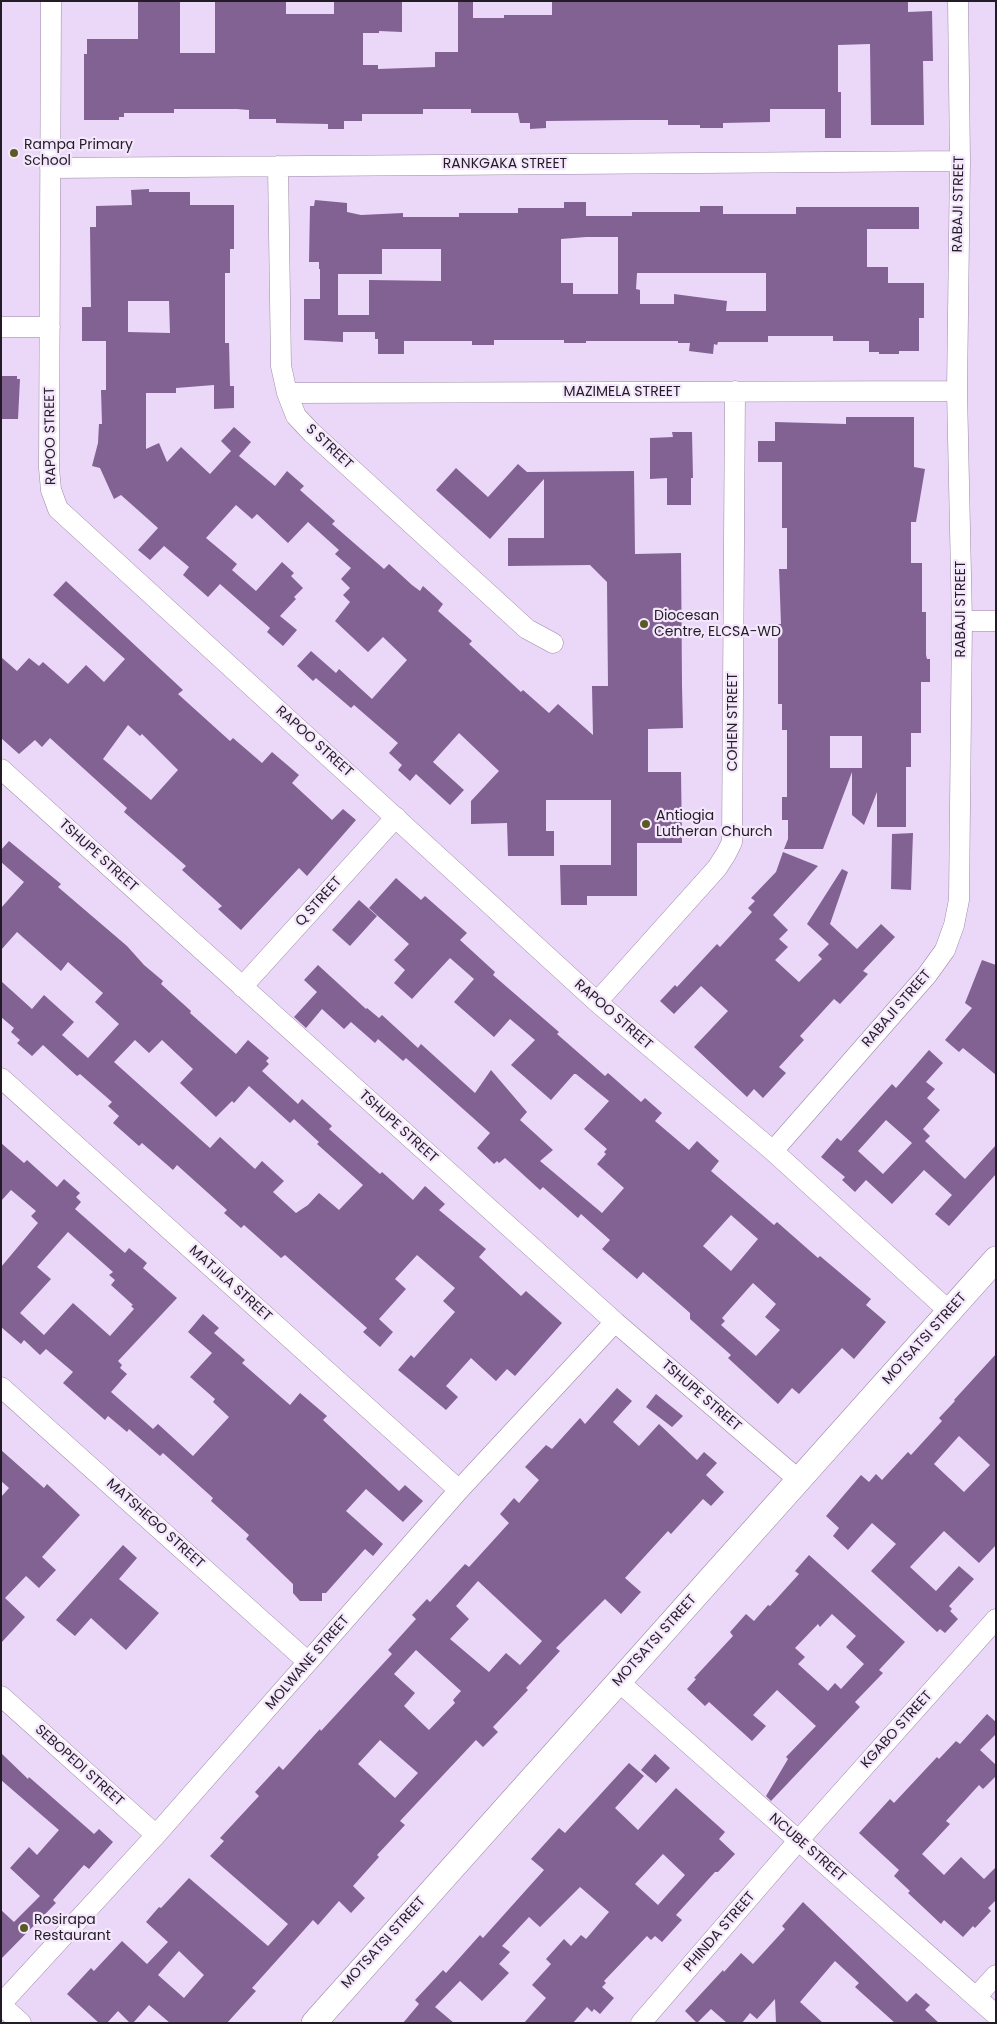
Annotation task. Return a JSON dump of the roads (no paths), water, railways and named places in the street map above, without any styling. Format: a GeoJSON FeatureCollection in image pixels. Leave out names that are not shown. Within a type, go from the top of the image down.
{"type":"FeatureCollection","features":[{"type":"Feature","properties":{"kind":"street","name":"RAPOO STREET"},"geometry":{"type":"LineString","coordinates":[[50,1],[49,468],[51,490],[58,509],[596,1002],[774,1151],[950,1312]]}},
{"type":"Feature","properties":{"kind":"street","name":"RABAJI STREET"},"geometry":{"type":"LineString","coordinates":[[774,1151],[927,975],[945,950],[954,925],[958,900],[962,621],[957,391],[960,161],[958,1]]}},
{"type":"Feature","properties":{"kind":"street","name":"RANKGAKA STREET"},"geometry":{"type":"LineString","coordinates":[[50,168],[960,161]]}},
{"type":"Feature","properties":{"kind":"street","name":"S STREET"},"geometry":{"type":"LineString","coordinates":[[278,166],[282,366],[287,393],[296,416],[312,433],[527,629],[553,643]]}},
{"type":"Feature","properties":{"kind":"street"},"geometry":{"type":"LineString","coordinates":[[1,327],[50,327]]}},
{"type":"Feature","properties":{"kind":"street","name":"COHEN STREET"},"geometry":{"type":"LineString","coordinates":[[596,1002],[717,868],[732,842],[735,391]]}},
{"type":"Feature","properties":{"kind":"street","name":"MAZIMELA STREET"},"geometry":{"type":"LineString","coordinates":[[287,393],[957,391]]}},
{"type":"Feature","properties":{"kind":"street"},"geometry":{"type":"LineString","coordinates":[[962,621],[996,622]]}},
{"type":"Feature","properties":{"kind":"street","name":"TSHUPE STREET"},"geometry":{"type":"LineString","coordinates":[[1,769],[615,1322],[800,1481]]}},
{"type":"Feature","properties":{"kind":"street","name":"Q STREET"},"geometry":{"type":"LineString","coordinates":[[242,987],[396,817]]}},
{"type":"Feature","properties":{"kind":"street","name":"MATJILA STREET"},"geometry":{"type":"LineString","coordinates":[[1,1078],[459,1490]]}},
{"type":"Feature","properties":{"kind":"street","name":"MOTSATSI STREET"},"geometry":{"type":"LineString","coordinates":[[314,2023],[996,1260]]}},
{"type":"Feature","properties":{"kind":"street","name":"MOLWANE STREET"},"geometry":{"type":"LineString","coordinates":[[1,2004],[156,1835],[459,1490],[615,1322]]}},
{"type":"Feature","properties":{"kind":"street","name":"MATSHEGO STREET"},"geometry":{"type":"LineString","coordinates":[[1,1387],[308,1662]]}},
{"type":"Feature","properties":{"kind":"street","name":"KGABO STREET"},"geometry":{"type":"LineString","coordinates":[[798,1841],[996,1619]]}},
{"type":"Feature","properties":{"kind":"street","name":"NCUBE STREET"},"geometry":{"type":"LineString","coordinates":[[619,1682],[996,2015]]}},
{"type":"Feature","properties":{"kind":"street","name":"SEBOPEDI STREET"},"geometry":{"type":"LineString","coordinates":[[1,1696],[156,1835]]}},
{"type":"Feature","properties":{"kind":"street","name":"PHINDA STREET"},"geometry":{"type":"LineString","coordinates":[[648,2020],[798,1841]]}},
{"type":"Feature","properties":{"kind":"street"},"geometry":{"type":"LineString","coordinates":[[976,1997],[996,1974]]}},
{"type":"Feature","properties":{"kind":"street"},"geometry":{"type":"LineString","coordinates":[[1,2004],[21,2023]]}},
{"type":"Feature","properties":{"kind":"place","name":"Rampa Primary School"},"geometry":{"type":"Point","coordinates":[14,153]}},
{"type":"Feature","properties":{"kind":"place","name":"Diocesan Centre, ELCSA-WD"},"geometry":{"type":"Point","coordinates":[644,624]}},
{"type":"Feature","properties":{"kind":"place","name":"Antiogia Lutheran Church"},"geometry":{"type":"Point","coordinates":[646,824]}},
{"type":"Feature","properties":{"kind":"place","name":"Rosirapa Restaurant"},"geometry":{"type":"Point","coordinates":[24,1928]}}]}
